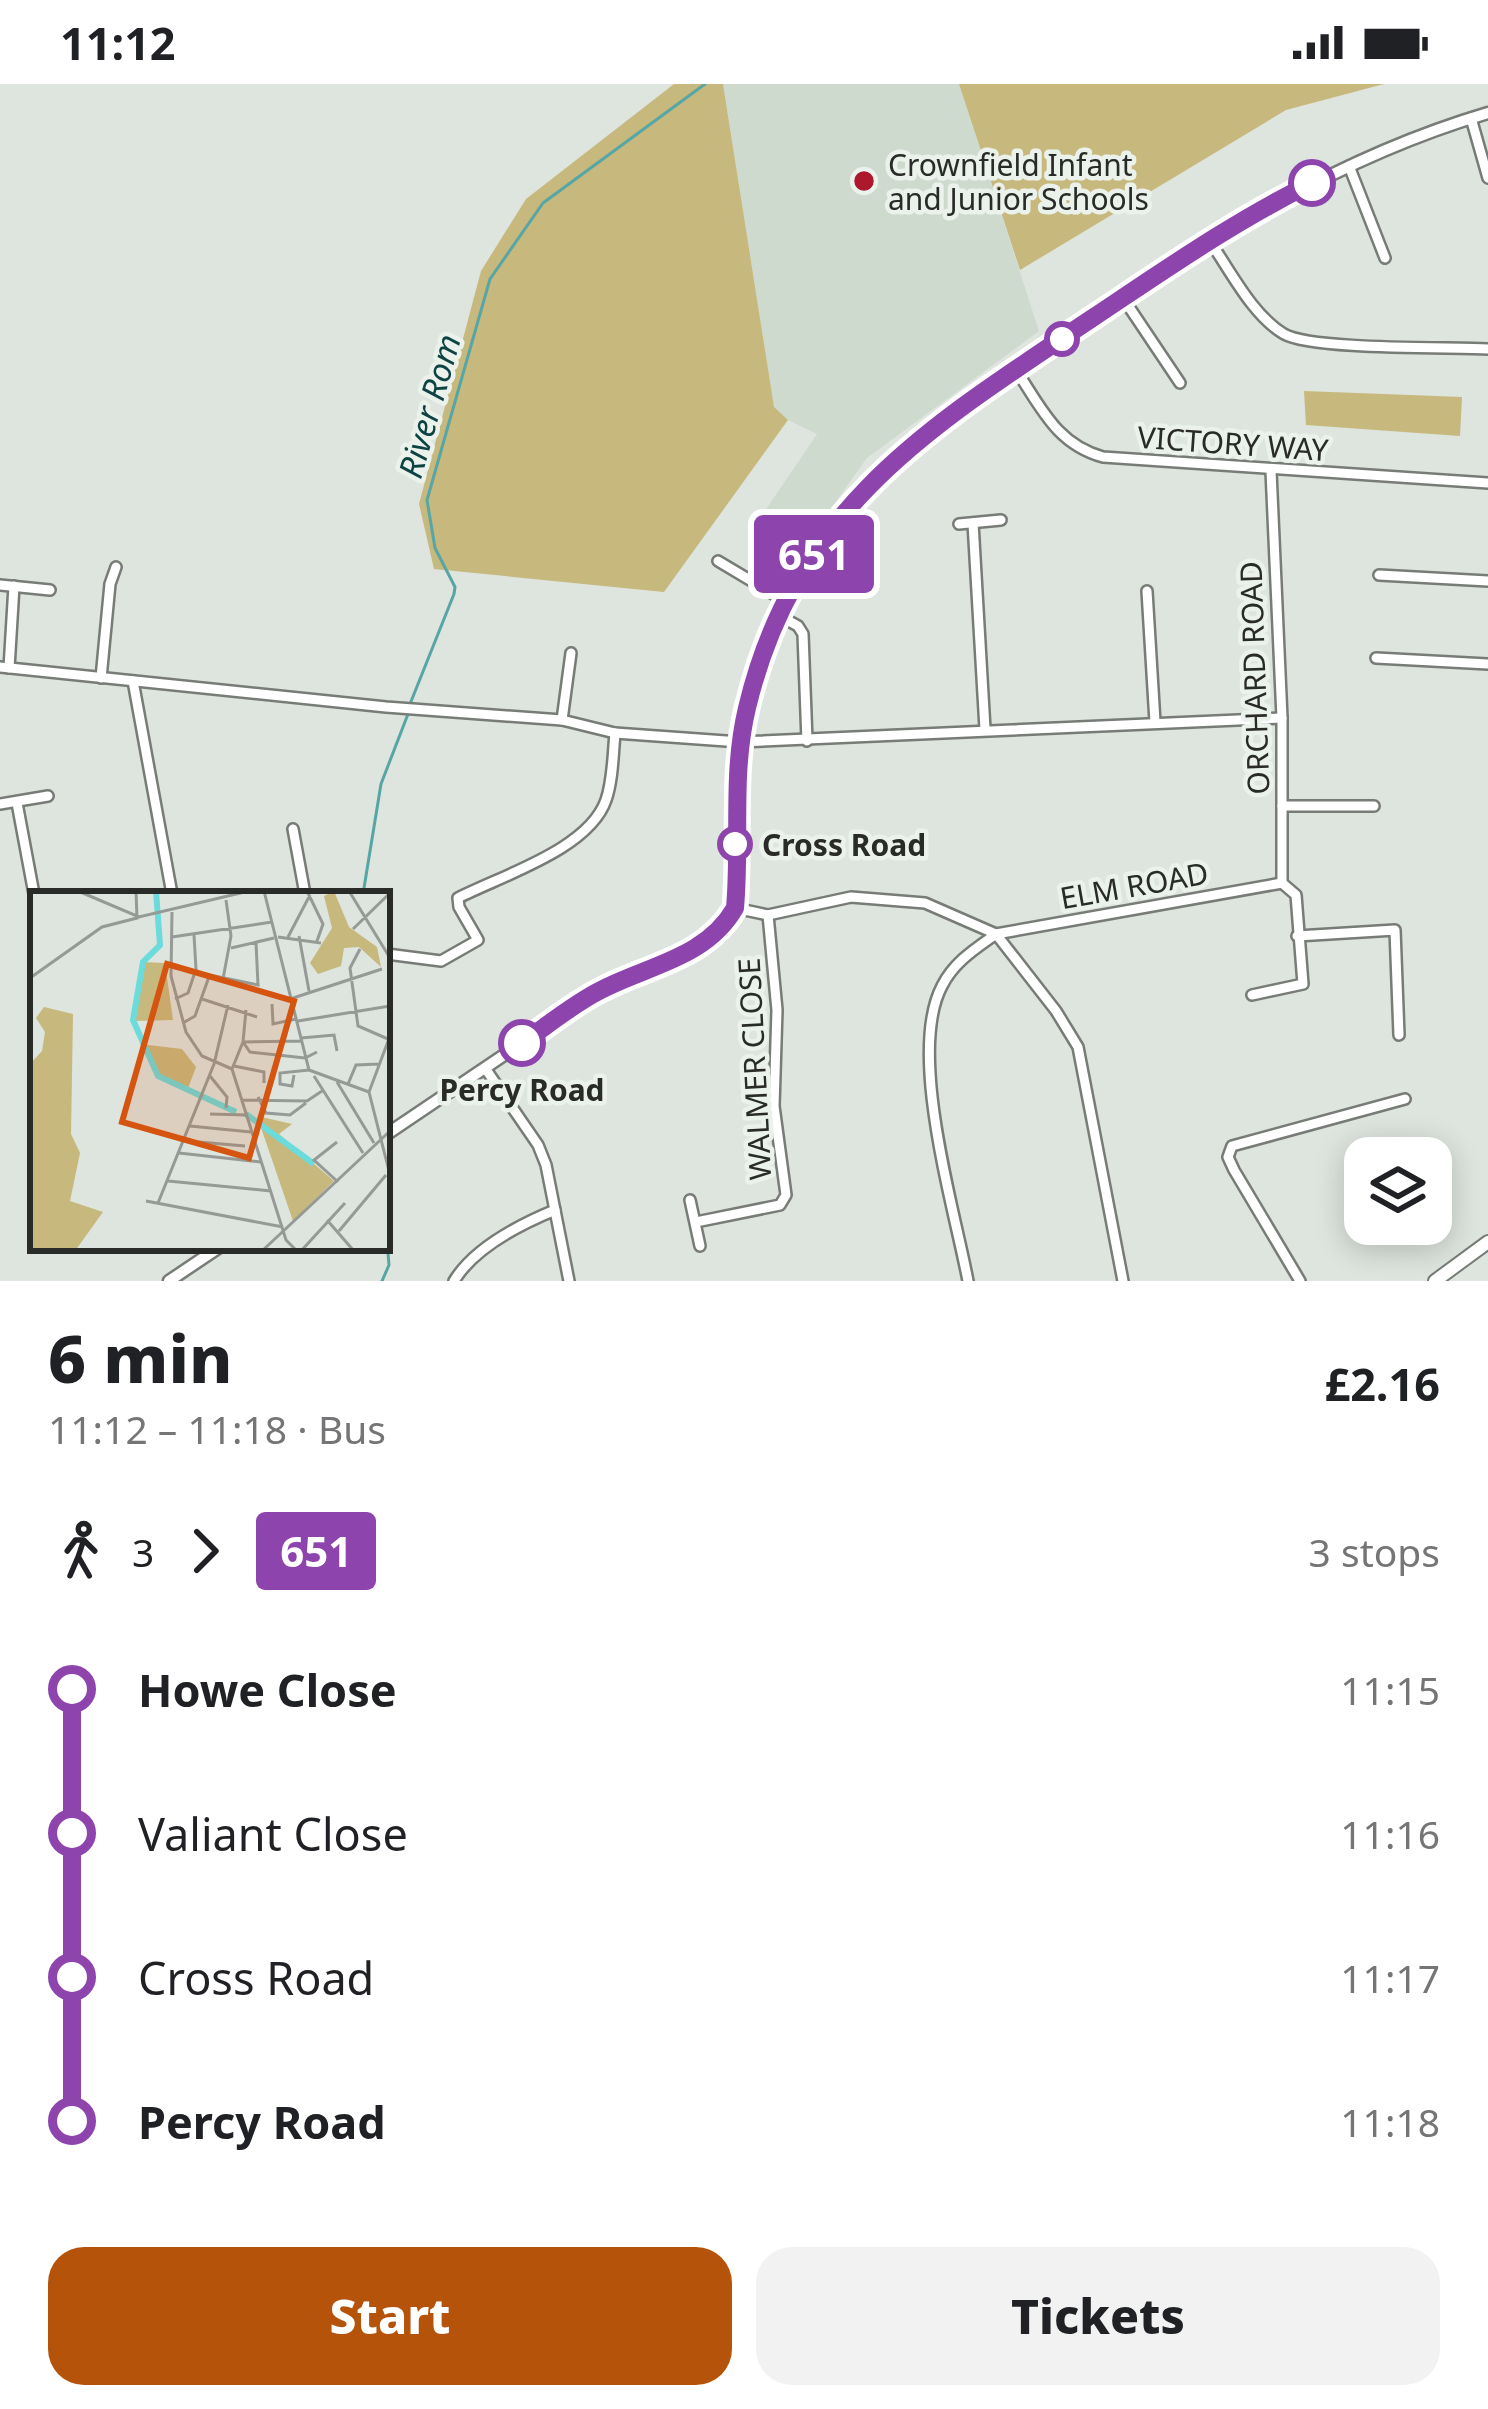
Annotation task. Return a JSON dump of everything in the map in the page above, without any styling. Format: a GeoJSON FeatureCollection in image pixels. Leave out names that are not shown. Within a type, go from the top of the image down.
{"type":"FeatureCollection","features":[{"type":"Feature","properties":{"kind":"main road"},"geometry":{"type":"LineString","coordinates":[[1435,1281],[1488,1242]]}},
{"type":"Feature","properties":{"kind":"street"},"geometry":{"type":"LineString","coordinates":[[390,1132],[599,991],[701,946],[724,927],[735,908],[740,742],[747,706],[785,601],[841,515],[876,476],[948,417],[1209,240],[1349,166],[1488,113]]}},
{"type":"Feature","properties":{"kind":"street"},"geometry":{"type":"LineString","coordinates":[[1471,118],[1488,178]]}},
{"type":"Feature","properties":{"kind":"street"},"geometry":{"type":"LineString","coordinates":[[1349,166],[1385,258]]}},
{"type":"Feature","properties":{"kind":"street"},"geometry":{"type":"LineString","coordinates":[[1209,240],[1265,320],[1287,337],[1318,343],[1488,349]]}},
{"type":"Feature","properties":{"kind":"street"},"geometry":{"type":"LineString","coordinates":[[1124,298],[1180,383]]}},
{"type":"Feature","properties":{"kind":"street","name":"VICTORY WAY"},"geometry":{"type":"LineString","coordinates":[[1016,370],[1053,428],[1088,453],[1271,471],[1488,483]]}},
{"type":"Feature","properties":{"kind":"street","name":"ORCHARD ROAD"},"geometry":{"type":"LineString","coordinates":[[1271,471],[1282,718],[1282,883],[1296,895],[1297,937]]}},
{"type":"Feature","properties":{"kind":"street"},"geometry":{"type":"LineString","coordinates":[[959,524],[1001,520]]}},
{"type":"Feature","properties":{"kind":"street"},"geometry":{"type":"LineString","coordinates":[[973,523],[986,730]]}},
{"type":"Feature","properties":{"kind":"street"},"geometry":{"type":"LineString","coordinates":[[718,561],[785,601]]}},
{"type":"Feature","properties":{"kind":"street"},"geometry":{"type":"LineString","coordinates":[[101,678],[110,584],[116,567]]}},
{"type":"Feature","properties":{"kind":"street"},"geometry":{"type":"LineString","coordinates":[[1379,575],[1488,581]]}},
{"type":"Feature","properties":{"kind":"street"},"geometry":{"type":"LineString","coordinates":[[0,585],[50,590]]}},
{"type":"Feature","properties":{"kind":"street"},"geometry":{"type":"LineString","coordinates":[[14,586],[5,668],[562,720],[615,733],[740,742],[807,741],[1282,718]]}},
{"type":"Feature","properties":{"kind":"street"},"geometry":{"type":"LineString","coordinates":[[1147,591],[1155,722]]}},
{"type":"Feature","properties":{"kind":"street"},"geometry":{"type":"LineString","coordinates":[[778,615],[803,634],[807,741]]}},
{"type":"Feature","properties":{"kind":"street"},"geometry":{"type":"LineString","coordinates":[[562,720],[571,653]]}},
{"type":"Feature","properties":{"kind":"street"},"geometry":{"type":"LineString","coordinates":[[1376,658],[1488,664]]}},
{"type":"Feature","properties":{"kind":"street"},"geometry":{"type":"LineString","coordinates":[[133,681],[171,891]]}},
{"type":"Feature","properties":{"kind":"street"},"geometry":{"type":"LineString","coordinates":[[390,954],[441,961],[478,940],[458,898],[578,839],[597,820],[608,796],[615,733]]}},
{"type":"Feature","properties":{"kind":"street"},"geometry":{"type":"LineString","coordinates":[[0,804],[48,796]]}},
{"type":"Feature","properties":{"kind":"street"},"geometry":{"type":"LineString","coordinates":[[16,803],[33,891]]}},
{"type":"Feature","properties":{"kind":"street"},"geometry":{"type":"LineString","coordinates":[[1282,806],[1373,806]]}},
{"type":"Feature","properties":{"kind":"street"},"geometry":{"type":"LineString","coordinates":[[292,829],[304,891]]}},
{"type":"Feature","properties":{"kind":"street","name":"ELM ROAD"},"geometry":{"type":"LineString","coordinates":[[996,934],[1282,883]]}},
{"type":"Feature","properties":{"kind":"street"},"geometry":{"type":"LineString","coordinates":[[735,908],[768,914],[850,897],[907,902],[926,904],[996,934],[1078,1047],[1123,1281]]}},
{"type":"Feature","properties":{"kind":"street","name":"WALMER CLOSE"},"geometry":{"type":"LineString","coordinates":[[696,1222],[780,1205],[786,1195],[774,1106],[777,1010],[768,914]]}},
{"type":"Feature","properties":{"kind":"street"},"geometry":{"type":"LineString","coordinates":[[1252,995],[1303,985],[1297,937],[1395,930],[1399,1035]]}},
{"type":"Feature","properties":{"kind":"street"},"geometry":{"type":"LineString","coordinates":[[968,1281],[928,1062],[940,988],[958,963],[996,934]]}},
{"type":"Feature","properties":{"kind":"street"},"geometry":{"type":"LineString","coordinates":[[485,1068],[538,1145],[569,1281]]}},
{"type":"Feature","properties":{"kind":"street"},"geometry":{"type":"LineString","coordinates":[[1300,1281],[1228,1157],[1232,1146],[1405,1099]]}},
{"type":"Feature","properties":{"kind":"street"},"geometry":{"type":"LineString","coordinates":[[691,1200],[700,1246]]}},
{"type":"Feature","properties":{"kind":"street"},"geometry":{"type":"LineString","coordinates":[[454,1281],[464,1265],[482,1252],[555,1210]]}},
{"type":"Feature","properties":{"kind":"street"},"geometry":{"type":"LineString","coordinates":[[169,1281],[214,1251]]}},
{"type":"Feature","properties":{"kind":"shaded area"},"geometry":{"type":"Polygon","coordinates":[[[674,84],[723,84],[774,407],[788,420],[664,592],[434,569],[419,504],[481,271],[526,199],[674,84]]]}},
{"type":"Feature","properties":{"kind":"shaded area","name":"Crownfield Infant and Junior Schools"},"geometry":{"type":"Polygon","coordinates":[[[723,84],[959,84],[1039,331],[867,458],[795,559],[754,527],[817,434],[774,408],[723,84]]]}},
{"type":"Feature","properties":{"kind":"shaded area"},"geometry":{"type":"Polygon","coordinates":[[[959,84],[1384,84],[1286,110],[1020,270],[959,84]]]}},
{"type":"Feature","properties":{"kind":"shaded area"},"geometry":{"type":"Polygon","coordinates":[[[1304,391],[1462,397],[1460,436],[1306,425],[1304,391]]]}},
{"type":"Feature","properties":{"kind":"waterway","name":"River Rom"},"geometry":{"type":"LineString","coordinates":[[410,704],[454,594],[435,548],[427,500],[490,279],[543,203],[705,84]]}},
{"type":"Feature","properties":{"kind":"waterway","name":"River Rom"},"geometry":{"type":"LineString","coordinates":[[363,891],[381,784],[408,714]]}},
{"type":"Feature","properties":{"kind":"waterway","name":"River Rom"},"geometry":{"type":"LineString","coordinates":[[382,1281],[389,1265],[388,1251]]}},
{"type":"Feature","properties":{"kind":"bus line","name":"651"},"geometry":{"type":"LineString","coordinates":[[522,1043],[599,991],[701,946],[724,927],[735,908],[740,742],[761,660],[778,615],[808,563],[876,476],[948,417],[1209,240],[1312,183]]}},
{"type":"Feature","properties":{"kind":"place","name":"Crownfield Infant and Junior Schools"},"geometry":{"type":"Point","coordinates":[864,181]}},
{"type":"Feature","properties":{"kind":"place","name":"Cross Road"},"geometry":{"type":"Point","coordinates":[735,844]}},
{"type":"Feature","properties":{"kind":"place","name":"Percy Road"},"geometry":{"type":"Point","coordinates":[522,1043]}}]}
